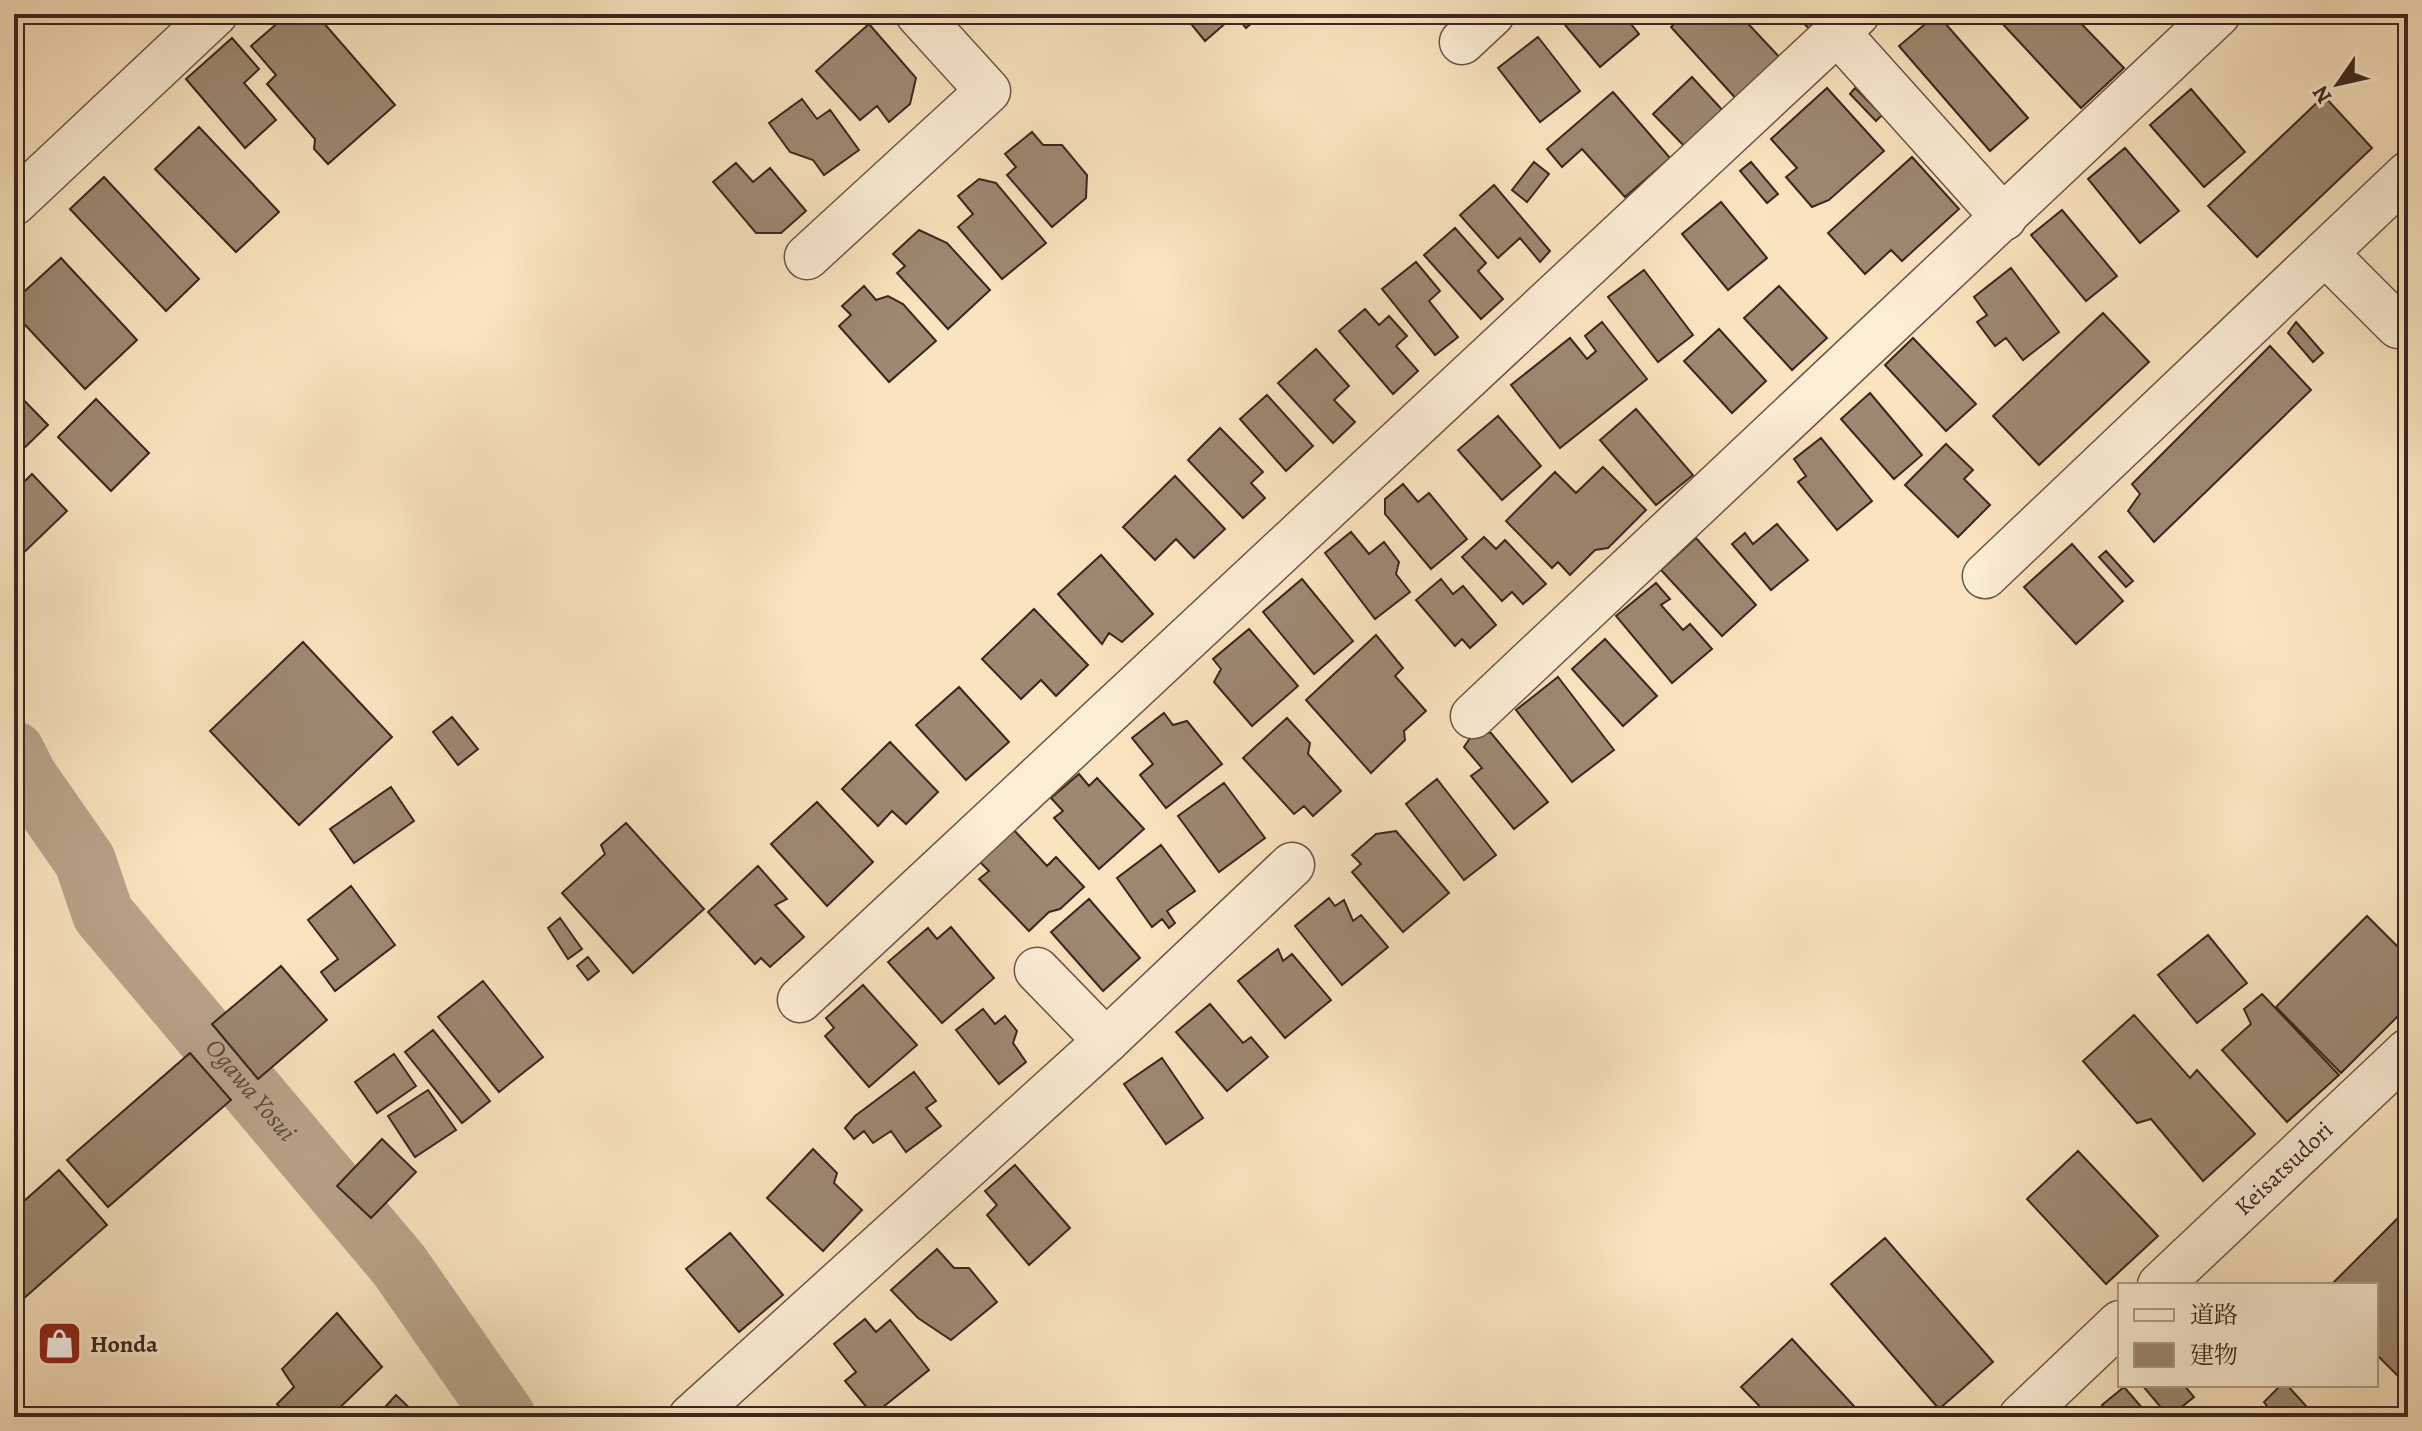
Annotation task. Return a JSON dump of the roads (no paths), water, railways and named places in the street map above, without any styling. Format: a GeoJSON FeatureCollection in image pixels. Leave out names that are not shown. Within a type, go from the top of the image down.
{"type":"FeatureCollection","features":[{"type":"Feature","properties":{"kind":"street"},"geometry":{"type":"LineString","coordinates":[[14,203],[215,14]]}},
{"type":"Feature","properties":{"kind":"street"},"geometry":{"type":"LineString","coordinates":[[807,257],[988,91],[918,14]]}},
{"type":"Feature","properties":{"kind":"street"},"geometry":{"type":"LineString","coordinates":[[1473,716],[2218,14]]}},
{"type":"Feature","properties":{"kind":"street"},"geometry":{"type":"LineString","coordinates":[[800,1000],[1847,23],[2004,218]]}},
{"type":"Feature","properties":{"kind":"street"},"geometry":{"type":"LineString","coordinates":[[1985,576],[2408,174]]}},
{"type":"Feature","properties":{"kind":"street"},"geometry":{"type":"LineString","coordinates":[[2325,253],[2398,326]]}},
{"type":"Feature","properties":{"kind":"street"},"geometry":{"type":"LineString","coordinates":[[691,1417],[1106,1041],[1292,865]]}},
{"type":"Feature","properties":{"kind":"street"},"geometry":{"type":"LineString","coordinates":[[1037,970],[1106,1041]]}},
{"type":"Feature","properties":{"kind":"street","name":"Keisatsudori"},"geometry":{"type":"LineString","coordinates":[[2162,1283],[2408,1051]]}},
{"type":"Feature","properties":{"kind":"street"},"geometry":{"type":"LineString","coordinates":[[2021,1417],[2118,1325]]}},
{"type":"Feature","properties":{"kind":"waterway","name":"Ogawa Yosui"},"geometry":{"type":"LineString","coordinates":[[14,752],[26,776],[85,861],[103,914],[399,1265],[505,1417]]}},
{"type":"Feature","properties":{"kind":"place","name":"Honda"},"geometry":{"type":"Point","coordinates":[59,1344]}}]}
